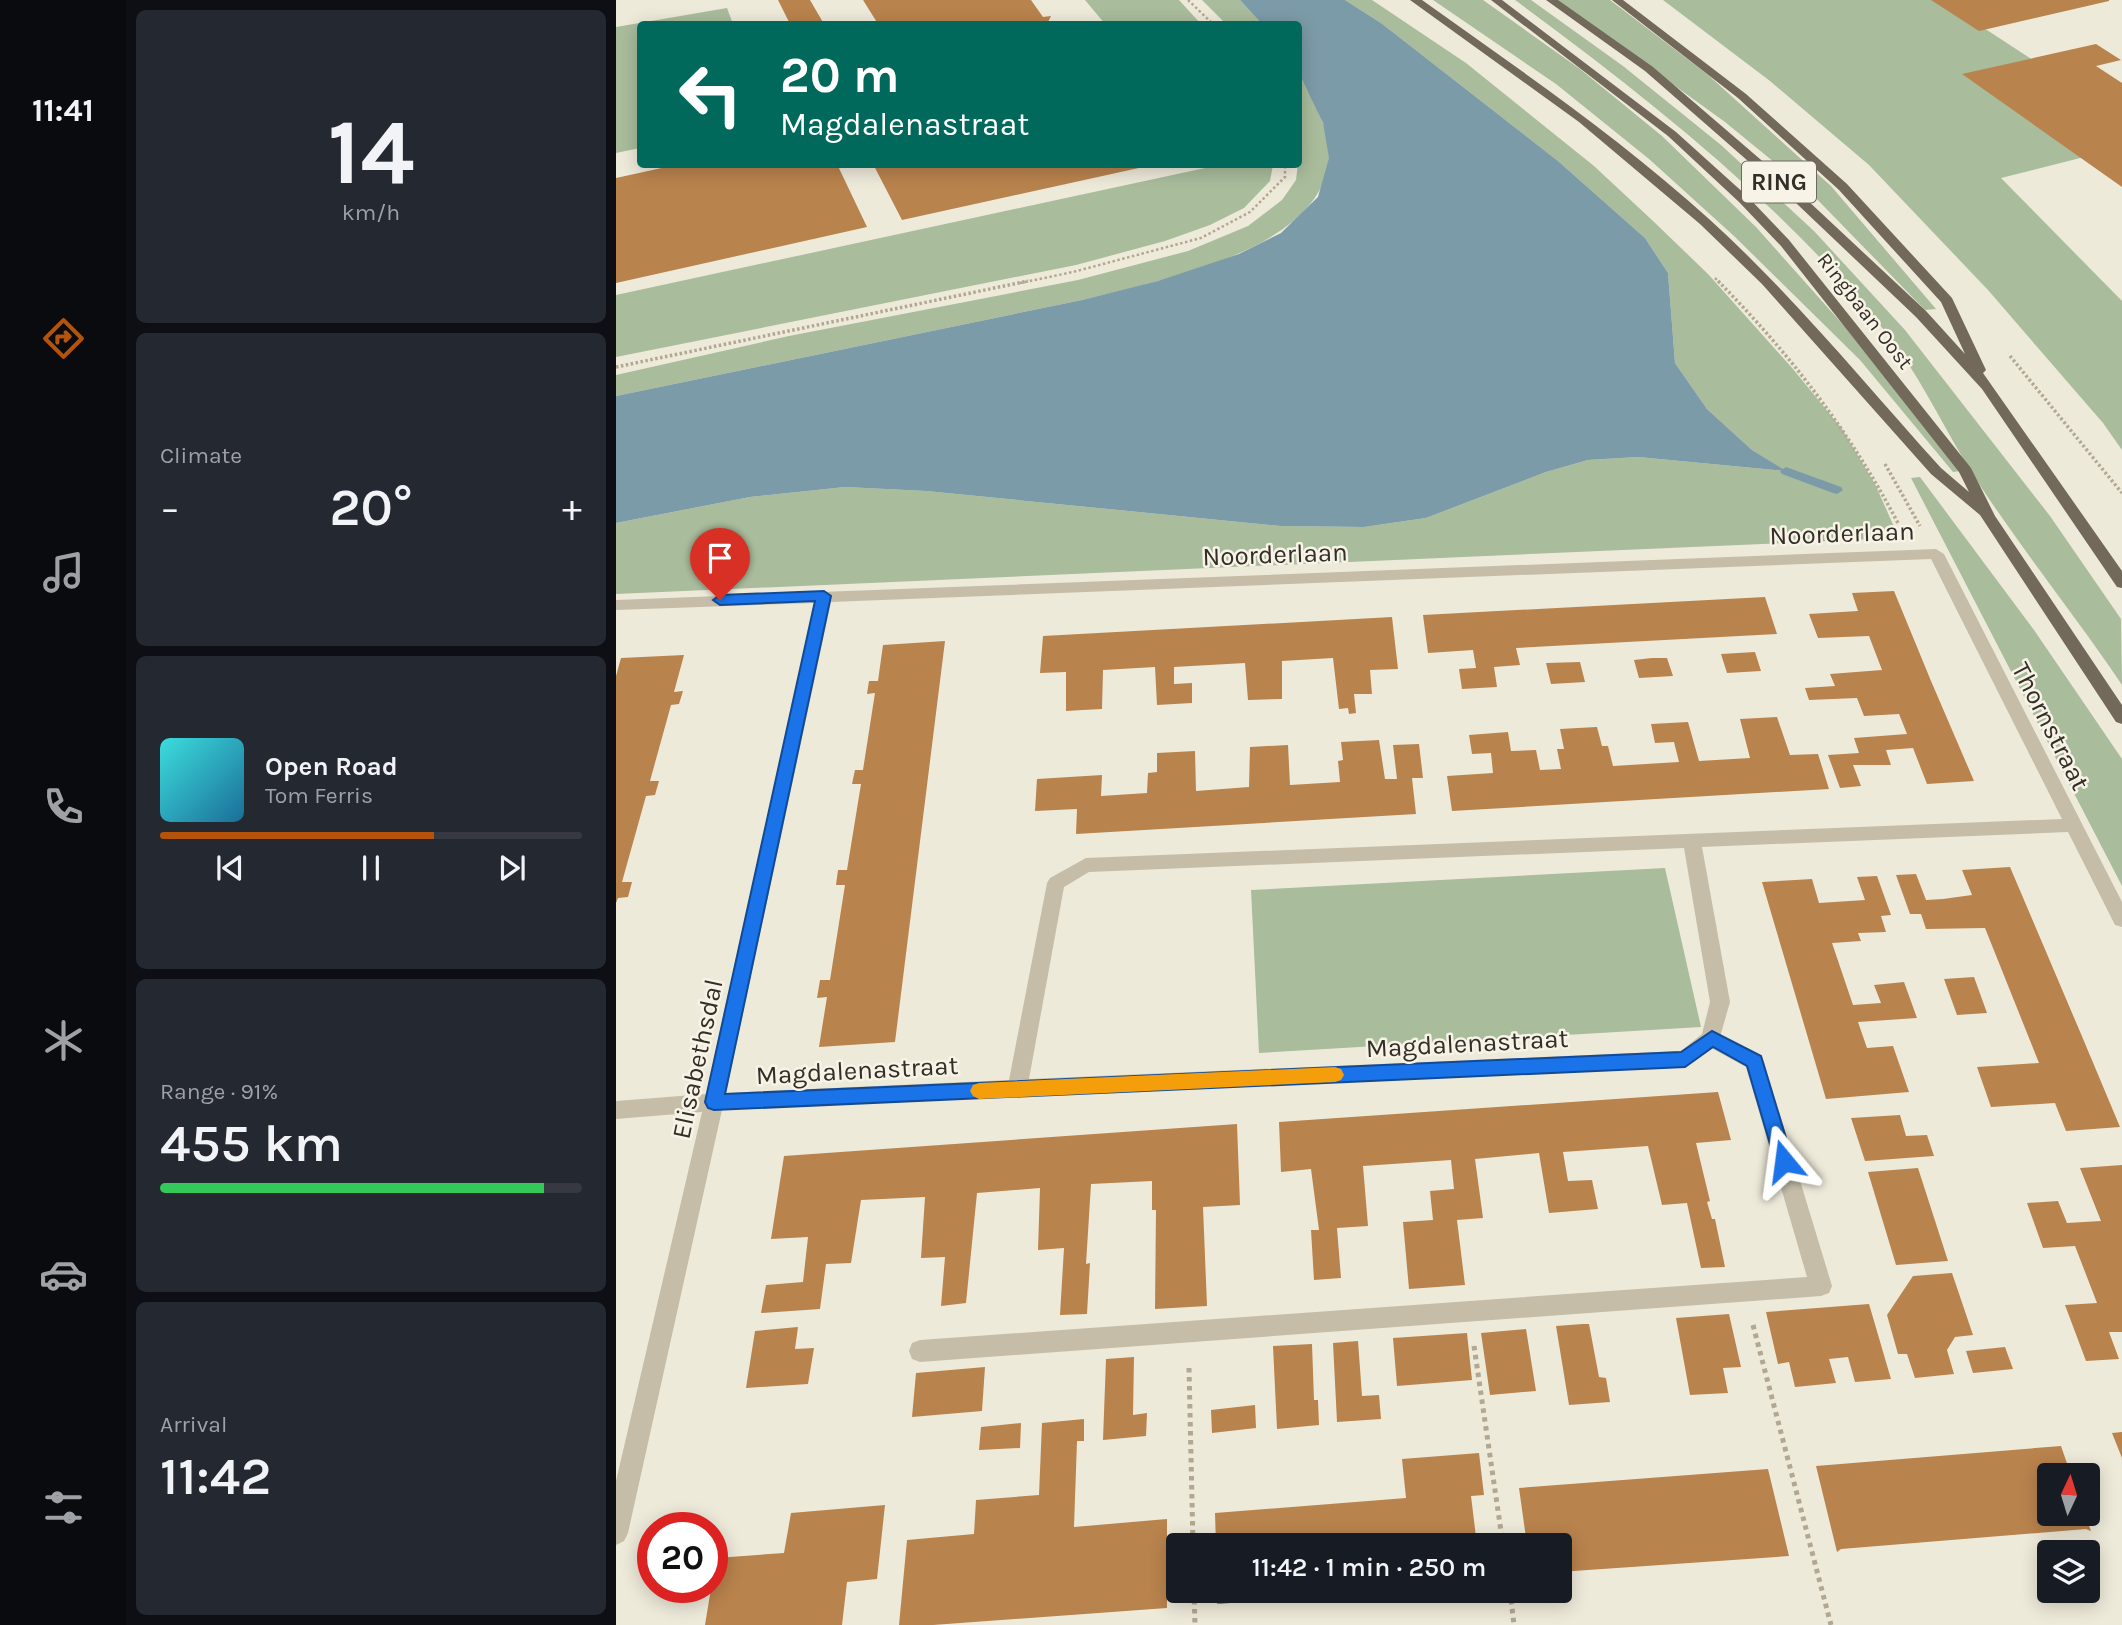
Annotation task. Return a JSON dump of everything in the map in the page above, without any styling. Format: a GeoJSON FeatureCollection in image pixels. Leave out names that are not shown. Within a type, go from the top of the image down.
{"type":"FeatureCollection","features":[{"type":"Feature","properties":{"kind":"main road"},"geometry":{"type":"LineString","coordinates":[[1415,0],[1583,120],[1704,221],[1766,281],[1936,471],[1988,516]]}},
{"type":"Feature","properties":{"kind":"main road","name":"Ringbaan Oost"},"geometry":{"type":"LineString","coordinates":[[1496,0],[1672,134],[1743,199],[1785,243],[1966,471],[1988,516],[2122,718]]}},
{"type":"Feature","properties":{"kind":"main road","name":"Ringbaan Oost"},"geometry":{"type":"LineString","coordinates":[[1551,0],[1648,69],[1800,200],[1921,314],[1987,386],[2122,583]]}},
{"type":"Feature","properties":{"kind":"main road"},"geometry":{"type":"LineString","coordinates":[[1618,0],[1742,96],[1843,187],[1947,301],[1987,386]]}},
{"type":"Feature","properties":{"kind":"street","name":"Noorderlaan"},"geometry":{"type":"LineString","coordinates":[[616,605],[1936,554]]}},
{"type":"Feature","properties":{"kind":"street","name":"Thornstraat"},"geometry":{"type":"LineString","coordinates":[[1936,554],[2122,920]]}},
{"type":"Feature","properties":{"kind":"street","name":"Elisabethsdal"},"geometry":{"type":"LineString","coordinates":[[616,1533],[714,1102],[824,596]]}},
{"type":"Feature","properties":{"kind":"street"},"geometry":{"type":"LineString","coordinates":[[1017,1089],[1056,883],[1086,865],[2074,825]]}},
{"type":"Feature","properties":{"kind":"street"},"geometry":{"type":"LineString","coordinates":[[920,1351],[1821,1286],[1755,1062],[1712,1038],[1720,1002],[1692,841]]}},
{"type":"Feature","properties":{"kind":"street","name":"Magdalenastraat"},"geometry":{"type":"LineString","coordinates":[[616,1110],[714,1102],[1685,1059],[1712,1038]]}},
{"type":"Feature","properties":{"kind":"path"},"geometry":{"type":"LineString","coordinates":[[1188,0],[1210,21]]}},
{"type":"Feature","properties":{"kind":"path"},"geometry":{"type":"LineString","coordinates":[[616,367],[1073,272],[1201,237],[1250,212],[1285,177],[1285,168]]}},
{"type":"Feature","properties":{"kind":"path"},"geometry":{"type":"LineString","coordinates":[[1710,273],[1813,386],[1842,424],[1878,482],[1903,534],[1936,554]]}},
{"type":"Feature","properties":{"kind":"path"},"geometry":{"type":"LineString","coordinates":[[1883,460],[1936,554]]}},
{"type":"Feature","properties":{"kind":"path"},"geometry":{"type":"LineString","coordinates":[[1744,1291],[1831,1625]]}},
{"type":"Feature","properties":{"kind":"path"},"geometry":{"type":"LineString","coordinates":[[1469,1310],[1501,1533]]}},
{"type":"Feature","properties":{"kind":"path"},"geometry":{"type":"LineString","coordinates":[[1188,1332],[1193,1533]]}},
{"type":"Feature","properties":{"kind":"path"},"geometry":{"type":"LineString","coordinates":[[1194,1603],[1195,1625]]}},
{"type":"Feature","properties":{"kind":"path"},"geometry":{"type":"LineString","coordinates":[[1511,1603],[1514,1625]]}},
{"type":"Feature","properties":{"kind":"green space"},"geometry":{"type":"Polygon","coordinates":[[[1085,0],[1179,0],[1198,21],[1102,21],[1085,0]]]}},
{"type":"Feature","properties":{"kind":"green space"},"geometry":{"type":"Polygon","coordinates":[[[1202,0],[1240,0],[1259,21],[1223,21],[1202,0]]]}},
{"type":"Feature","properties":{"kind":"green space"},"geometry":{"type":"Polygon","coordinates":[[[1345,0],[1372,0],[1466,63],[1594,166],[1708,274],[1793,369],[1842,429],[1875,484],[1899,538],[616,594],[616,523],[750,497],[845,487],[926,491],[1280,526],[1364,527],[1426,518],[1546,472],[1588,460],[1638,457],[1785,471],[1752,450],[1707,409],[1675,363],[1668,273],[1645,238],[1558,161],[1381,23],[1345,0]]]}},
{"type":"Feature","properties":{"kind":"green space"},"geometry":{"type":"Polygon","coordinates":[[[1433,0],[1483,0],[1580,69],[1662,136],[1756,227],[1845,327],[1960,471],[1953,472],[1860,360],[1734,236],[1649,159],[1556,84],[1433,0]]]}},
{"type":"Feature","properties":{"kind":"green space"},"geometry":{"type":"Polygon","coordinates":[[[1515,0],[1531,0],[1623,66],[1721,145],[1814,231],[1905,330],[2050,516],[2121,619],[2122,685],[1982,489],[1896,345],[1843,283],[1801,238],[1710,153],[1663,113],[1515,0]]]}},
{"type":"Feature","properties":{"kind":"green space"},"geometry":{"type":"Polygon","coordinates":[[[1556,0],[1610,0],[1707,74],[1831,186],[1936,309],[1925,310],[1807,189],[1725,122],[1556,0]]]}},
{"type":"Feature","properties":{"kind":"green space"},"geometry":{"type":"Polygon","coordinates":[[[1663,0],[1941,0],[2077,89],[2096,154],[2001,178],[2122,301],[2122,450],[2103,423],[1988,290],[1869,165],[1770,81],[1663,0]]]}},
{"type":"Feature","properties":{"kind":"green space"},"geometry":{"type":"Polygon","coordinates":[[[727,8],[732,21],[651,21],[727,8]]]}},
{"type":"Feature","properties":{"kind":"green space"},"geometry":{"type":"Polygon","coordinates":[[[637,23],[637,149],[616,153],[616,27],[637,23]]]}},
{"type":"Feature","properties":{"kind":"green space"},"geometry":{"type":"Polygon","coordinates":[[[1302,79],[1319,114],[1329,147],[1329,158],[1320,190],[1298,217],[1267,239],[1230,257],[1190,272],[1082,300],[616,396],[616,375],[789,336],[1078,280],[1188,251],[1248,226],[1282,200],[1296,180],[1297,168],[1302,168],[1302,79]]]}},
{"type":"Feature","properties":{"kind":"green space"},"geometry":{"type":"Polygon","coordinates":[[[1205,168],[1272,168],[1270,181],[1244,208],[1210,225],[1165,241],[1076,265],[616,357],[616,295],[1205,168]]]}},
{"type":"Feature","properties":{"kind":"green space"},"geometry":{"type":"Polygon","coordinates":[[[1920,477],[2034,630],[2122,759],[2122,886],[1911,478],[1920,477]]]}},
{"type":"Feature","properties":{"kind":"green space"},"geometry":{"type":"Polygon","coordinates":[[[1665,868],[1701,1027],[1259,1053],[1251,890],[1665,868]]]}},
{"type":"Feature","properties":{"kind":"water"},"geometry":{"type":"Polygon","coordinates":[[[1240,0],[1345,0],[1381,23],[1558,161],[1645,238],[1668,273],[1675,363],[1707,409],[1752,450],[1786,471],[1638,457],[1588,460],[1546,472],[1426,518],[1364,527],[1280,526],[926,491],[845,487],[750,497],[616,523],[616,396],[1082,300],[1158,281],[1239,254],[1281,233],[1318,197],[1329,158],[1323,123],[1302,79],[1302,21],[1259,21],[1240,0]]]}},
{"type":"Feature","properties":{"kind":"building"},"geometry":{"type":"Polygon","coordinates":[[[778,0],[810,0],[822,21],[788,21],[778,0]]]}},
{"type":"Feature","properties":{"kind":"building"},"geometry":{"type":"Polygon","coordinates":[[[863,0],[1031,0],[1043,17],[1051,16],[1048,21],[876,21],[863,0]]]}},
{"type":"Feature","properties":{"kind":"building"},"geometry":{"type":"Polygon","coordinates":[[[1931,0],[2109,0],[2109,1],[1979,31],[1931,0]]]}},
{"type":"Feature","properties":{"kind":"building"},"geometry":{"type":"Polygon","coordinates":[[[2096,44],[2121,60],[2096,66],[2122,83],[2122,187],[1962,74],[2096,44]]]}},
{"type":"Feature","properties":{"kind":"building"},"geometry":{"type":"Polygon","coordinates":[[[662,168],[839,168],[867,227],[616,283],[616,178],[662,168]]]}},
{"type":"Feature","properties":{"kind":"building"},"geometry":{"type":"Polygon","coordinates":[[[875,168],[1139,168],[902,220],[875,168]]]}},
{"type":"Feature","properties":{"kind":"building"},"geometry":{"type":"Polygon","coordinates":[[[1894,591],[1974,781],[1927,784],[1913,748],[1886,750],[1891,765],[1853,765],[1861,786],[1840,788],[1828,755],[1859,753],[1854,738],[1907,734],[1899,714],[1864,716],[1857,698],[1809,700],[1805,688],[1835,686],[1830,674],[1882,670],[1869,636],[1818,638],[1809,614],[1858,611],[1852,593],[1894,591]]]}},
{"type":"Feature","properties":{"kind":"building"},"geometry":{"type":"Polygon","coordinates":[[[1765,597],[1777,634],[1516,648],[1520,665],[1494,667],[1497,687],[1462,689],[1459,669],[1476,668],[1473,650],[1428,653],[1423,615],[1765,597]]]}},
{"type":"Feature","properties":{"kind":"building"},"geometry":{"type":"Polygon","coordinates":[[[1392,617],[1398,669],[1370,670],[1372,694],[1354,694],[1356,713],[1349,714],[1348,708],[1339,709],[1333,658],[1282,661],[1282,699],[1248,700],[1245,663],[1174,667],[1174,684],[1192,683],[1192,703],[1157,705],[1155,667],[1103,670],[1102,709],[1066,711],[1066,672],[1040,673],[1043,636],[1392,617]]]}},
{"type":"Feature","properties":{"kind":"building"},"geometry":{"type":"Polygon","coordinates":[[[945,641],[895,1042],[819,1047],[827,997],[817,998],[820,980],[830,980],[845,885],[836,885],[838,870],[847,870],[861,784],[852,784],[855,770],[863,770],[875,693],[867,694],[869,681],[878,681],[883,645],[945,641]]]}},
{"type":"Feature","properties":{"kind":"building"},"geometry":{"type":"Polygon","coordinates":[[[1755,652],[1761,671],[1727,673],[1721,654],[1755,652]]]}},
{"type":"Feature","properties":{"kind":"building"},"geometry":{"type":"Polygon","coordinates":[[[684,655],[674,692],[683,691],[679,704],[671,705],[650,781],[659,781],[655,795],[646,796],[622,882],[632,882],[628,897],[618,898],[616,903],[616,676],[621,658],[684,655]]]}},
{"type":"Feature","properties":{"kind":"building"},"geometry":{"type":"Polygon","coordinates":[[[1667,658],[1673,676],[1639,678],[1634,660],[1667,658]]]}},
{"type":"Feature","properties":{"kind":"building"},"geometry":{"type":"Polygon","coordinates":[[[1580,662],[1585,682],[1551,684],[1546,663],[1580,662]]]}},
{"type":"Feature","properties":{"kind":"building"},"geometry":{"type":"Polygon","coordinates":[[[1777,717],[1790,755],[1818,754],[1829,789],[1452,811],[1447,776],[1493,773],[1491,753],[1472,754],[1469,735],[1508,732],[1511,751],[1536,750],[1540,770],[1561,769],[1557,749],[1564,749],[1560,729],[1597,727],[1602,746],[1608,746],[1613,766],[1679,762],[1674,742],[1655,743],[1651,724],[1688,722],[1699,761],[1750,758],[1740,719],[1777,717]]]}},
{"type":"Feature","properties":{"kind":"building"},"geometry":{"type":"Polygon","coordinates":[[[1379,740],[1385,779],[1397,779],[1393,745],[1419,744],[1423,778],[1412,778],[1416,814],[1076,834],[1077,809],[1035,811],[1037,779],[1102,775],[1101,796],[1147,793],[1148,773],[1157,772],[1157,753],[1195,751],[1196,791],[1249,787],[1250,747],[1288,745],[1290,785],[1340,782],[1338,761],[1343,760],[1341,742],[1379,740]]]}},
{"type":"Feature","properties":{"kind":"building"},"geometry":{"type":"Polygon","coordinates":[[[2010,867],[2120,1127],[2066,1131],[2055,1103],[1991,1107],[1977,1067],[2039,1063],[1985,928],[1926,929],[1921,914],[1910,914],[1896,875],[1916,874],[1926,900],[1943,899],[1972,895],[1962,870],[2010,867]]]}},
{"type":"Feature","properties":{"kind":"building"},"geometry":{"type":"Polygon","coordinates":[[[1877,876],[1891,915],[1881,916],[1886,932],[1858,933],[1861,941],[1832,943],[1853,1005],[1881,1003],[1874,985],[1904,982],[1917,1018],[1858,1022],[1867,1048],[1893,1046],[1909,1092],[1826,1099],[1762,882],[1812,879],[1819,903],[1865,900],[1857,877],[1877,876]]]}},
{"type":"Feature","properties":{"kind":"building"},"geometry":{"type":"Polygon","coordinates":[[[1974,977],[1987,1013],[1957,1015],[1944,979],[1974,977]]]}},
{"type":"Feature","properties":{"kind":"building"},"geometry":{"type":"Polygon","coordinates":[[[1718,1092],[1731,1140],[1696,1143],[1710,1201],[1707,1202],[1712,1219],[1715,1219],[1725,1267],[1701,1268],[1687,1203],[1662,1205],[1648,1146],[1563,1152],[1568,1181],[1592,1180],[1598,1209],[1549,1213],[1539,1153],[1475,1159],[1483,1218],[1457,1220],[1465,1285],[1409,1289],[1403,1222],[1433,1220],[1430,1191],[1454,1189],[1451,1160],[1363,1166],[1368,1226],[1337,1228],[1341,1278],[1314,1280],[1311,1230],[1319,1230],[1311,1169],[1281,1172],[1279,1122],[1718,1092]]]}},
{"type":"Feature","properties":{"kind":"building"},"geometry":{"type":"Polygon","coordinates":[[[1900,1115],[1906,1136],[1927,1135],[1934,1156],[1865,1161],[1851,1118],[1900,1115]]]}},
{"type":"Feature","properties":{"kind":"building"},"geometry":{"type":"Polygon","coordinates":[[[1237,1124],[1240,1205],[1203,1207],[1207,1306],[1155,1309],[1156,1210],[1152,1210],[1152,1181],[1091,1184],[1086,1264],[1090,1263],[1087,1314],[1060,1315],[1064,1248],[1038,1250],[1040,1188],[977,1193],[966,1303],[941,1306],[945,1257],[921,1258],[925,1197],[861,1200],[851,1263],[826,1264],[820,1309],[761,1313],[766,1285],[803,1282],[808,1237],[771,1239],[784,1156],[1237,1124]]]}},
{"type":"Feature","properties":{"kind":"building"},"geometry":{"type":"Polygon","coordinates":[[[2122,1165],[2122,1332],[2109,1332],[2119,1359],[2086,1361],[2065,1305],[2097,1303],[2075,1246],[2043,1248],[2027,1203],[2058,1201],[2067,1223],[2101,1221],[2080,1168],[2122,1165]]]}},
{"type":"Feature","properties":{"kind":"building"},"geometry":{"type":"Polygon","coordinates":[[[1918,1168],[1948,1261],[1896,1265],[1868,1172],[1918,1168]]]}},
{"type":"Feature","properties":{"kind":"building"},"geometry":{"type":"Polygon","coordinates":[[[1952,1273],[1973,1335],[1955,1337],[1947,1350],[1954,1374],[1915,1378],[1907,1354],[1898,1354],[1887,1315],[1913,1276],[1952,1273]]]}},
{"type":"Feature","properties":{"kind":"building"},"geometry":{"type":"Polygon","coordinates":[[[1869,1304],[1891,1379],[1855,1382],[1848,1357],[1829,1359],[1836,1383],[1795,1387],[1789,1362],[1778,1364],[1766,1312],[1869,1304]]]}},
{"type":"Feature","properties":{"kind":"building"},"geometry":{"type":"Polygon","coordinates":[[[1729,1314],[1741,1367],[1723,1368],[1728,1393],[1690,1395],[1676,1318],[1729,1314]]]}},
{"type":"Feature","properties":{"kind":"building"},"geometry":{"type":"Polygon","coordinates":[[[1589,1324],[1599,1377],[1606,1378],[1610,1402],[1569,1405],[1556,1326],[1589,1324]]]}},
{"type":"Feature","properties":{"kind":"building"},"geometry":{"type":"Polygon","coordinates":[[[798,1327],[795,1349],[814,1348],[808,1384],[746,1388],[755,1331],[798,1327]]]}},
{"type":"Feature","properties":{"kind":"building"},"geometry":{"type":"Polygon","coordinates":[[[1526,1329],[1536,1391],[1490,1395],[1481,1333],[1526,1329]]]}},
{"type":"Feature","properties":{"kind":"building"},"geometry":{"type":"Polygon","coordinates":[[[1467,1333],[1472,1380],[1397,1386],[1393,1338],[1467,1333]]]}},
{"type":"Feature","properties":{"kind":"building"},"geometry":{"type":"Polygon","coordinates":[[[1358,1341],[1362,1396],[1379,1395],[1381,1419],[1337,1422],[1333,1343],[1358,1341]]]}},
{"type":"Feature","properties":{"kind":"building"},"geometry":{"type":"Polygon","coordinates":[[[1312,1344],[1314,1400],[1318,1400],[1319,1425],[1277,1429],[1273,1346],[1312,1344]]]}},
{"type":"Feature","properties":{"kind":"building"},"geometry":{"type":"Polygon","coordinates":[[[2005,1347],[2013,1369],[1973,1373],[1966,1351],[2005,1347]]]}},
{"type":"Feature","properties":{"kind":"building"},"geometry":{"type":"Polygon","coordinates":[[[1134,1357],[1133,1415],[1147,1413],[1146,1436],[1103,1440],[1106,1359],[1134,1357]]]}},
{"type":"Feature","properties":{"kind":"building"},"geometry":{"type":"Polygon","coordinates":[[[985,1367],[982,1411],[912,1417],[916,1373],[985,1367]]]}},
{"type":"Feature","properties":{"kind":"building"},"geometry":{"type":"Polygon","coordinates":[[[1255,1405],[1256,1428],[1212,1433],[1211,1410],[1255,1405]]]}},
{"type":"Feature","properties":{"kind":"building"},"geometry":{"type":"Polygon","coordinates":[[[1084,1419],[1084,1441],[1077,1441],[1074,1527],[1167,1519],[1167,1608],[933,1625],[899,1625],[907,1540],[974,1534],[976,1500],[1039,1495],[1042,1423],[1084,1419]]]}},
{"type":"Feature","properties":{"kind":"building"},"geometry":{"type":"Polygon","coordinates":[[[1021,1423],[1020,1448],[979,1450],[981,1427],[1021,1423]]]}},
{"type":"Feature","properties":{"kind":"building"},"geometry":{"type":"Polygon","coordinates":[[[2122,1432],[2122,1458],[2112,1433],[2122,1432]]]}},
{"type":"Feature","properties":{"kind":"building"},"geometry":{"type":"Polygon","coordinates":[[[2061,1446],[2067,1463],[2037,1463],[2037,1526],[2089,1526],[2091,1531],[2086,1529],[1841,1549],[1837,1552],[1816,1466],[2061,1446]]]}},
{"type":"Feature","properties":{"kind":"building"},"geometry":{"type":"Polygon","coordinates":[[[1479,1453],[1484,1495],[1471,1496],[1476,1533],[1216,1533],[1215,1513],[1406,1498],[1402,1459],[1479,1453]]]}},
{"type":"Feature","properties":{"kind":"building"},"geometry":{"type":"Polygon","coordinates":[[[1768,1469],[1789,1556],[1572,1571],[1572,1533],[1525,1533],[1519,1488],[1768,1469]]]}},
{"type":"Feature","properties":{"kind":"building"},"geometry":{"type":"Polygon","coordinates":[[[885,1505],[877,1579],[847,1582],[842,1625],[705,1625],[709,1603],[728,1603],[728,1557],[784,1553],[791,1513],[885,1505]]]}},
{"type":"Feature","properties":{"kind":"waterway"},"geometry":{"type":"LineString","coordinates":[[1786,471],[1837,490]]}},
{"type":"Feature","properties":{"kind":"slow traffic"},"geometry":{"type":"LineString","coordinates":[[979,1091],[1335,1075]]}},
{"type":"Feature","properties":{"kind":"route"},"geometry":{"type":"LineString","coordinates":[[720,600],[824,596],[714,1102],[1685,1059],[1712,1038],[1755,1062],[1784,1161]]}}]}
